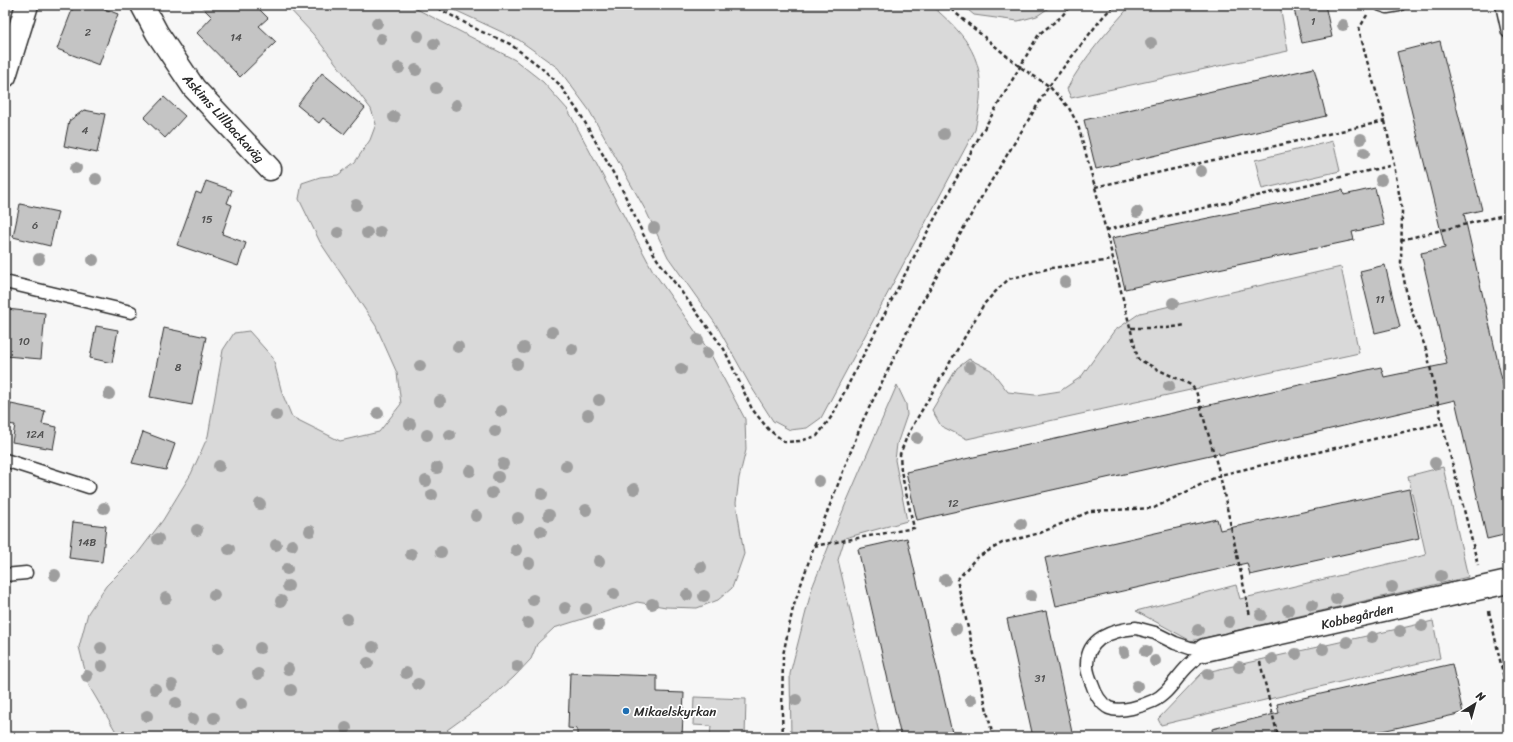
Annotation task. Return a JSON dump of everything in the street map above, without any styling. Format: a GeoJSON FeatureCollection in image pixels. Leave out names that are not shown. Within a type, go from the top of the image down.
{"type":"FeatureCollection","features":[{"type":"Feature","properties":{"kind":"street"},"geometry":{"type":"LineString","coordinates":[[5,76],[27,5]]}},
{"type":"Feature","properties":{"kind":"street","name":"Askims Lillbackaväg"},"geometry":{"type":"LineString","coordinates":[[142,5],[157,34],[194,88],[270,169]]}},
{"type":"Feature","properties":{"kind":"street","name":"Kobbegården"},"geometry":{"type":"LineString","coordinates":[[1205,650],[1508,582]]}},
{"type":"Feature","properties":{"kind":"lane"},"geometry":{"type":"LineString","coordinates":[[1381,5],[1387,7],[1399,5]]}},
{"type":"Feature","properties":{"kind":"lane"},"geometry":{"type":"LineString","coordinates":[[1502,5],[1508,32]]}},
{"type":"Feature","properties":{"kind":"lane"},"geometry":{"type":"LineString","coordinates":[[5,282],[131,312]]}},
{"type":"Feature","properties":{"kind":"lane"},"geometry":{"type":"LineString","coordinates":[[5,460],[89,487]]}},
{"type":"Feature","properties":{"kind":"lane"},"geometry":{"type":"LineString","coordinates":[[5,575],[26,573]]}},
{"type":"Feature","properties":{"kind":"lane","name":"Kobbegården"},"geometry":{"type":"LineString","coordinates":[[1136,628],[1155,632],[1175,643],[1190,648],[1205,650],[1187,667],[1166,692],[1154,701],[1124,710],[1110,708],[1100,701],[1094,690],[1087,667],[1089,652],[1096,641],[1103,636],[1120,629],[1136,628]]}},
{"type":"Feature","properties":{"kind":"path"},"geometry":{"type":"LineString","coordinates":[[432,5],[480,31],[510,44],[538,65],[559,84],[582,118],[618,180],[643,234],[657,259],[724,349],[752,409],[769,430],[785,442],[800,441],[817,436],[832,416],[917,251],[978,139],[1039,34],[1061,17],[1071,5]]}},
{"type":"Feature","properties":{"kind":"path"},"geometry":{"type":"LineString","coordinates":[[946,5],[1020,67],[1049,86],[1069,108],[1078,125],[1138,359],[1190,385],[1196,391],[1220,476],[1278,737]]}},
{"type":"Feature","properties":{"kind":"path"},"geometry":{"type":"LineString","coordinates":[[783,737],[783,655],[793,608],[814,546],[864,420],[919,308],[976,206],[1049,86],[1102,18],[1114,5]]}},
{"type":"Feature","properties":{"kind":"path"},"geometry":{"type":"LineString","coordinates":[[1369,14],[1365,18],[1359,30],[1385,121],[1402,210],[1401,263],[1408,301],[1428,352],[1442,423],[1508,696]]}},
{"type":"Feature","properties":{"kind":"path"},"geometry":{"type":"LineString","coordinates":[[1095,187],[1385,121]]}},
{"type":"Feature","properties":{"kind":"path"},"geometry":{"type":"LineString","coordinates":[[1106,230],[1394,166]]}},
{"type":"Feature","properties":{"kind":"path"},"geometry":{"type":"LineString","coordinates":[[1401,240],[1508,214]]}},
{"type":"Feature","properties":{"kind":"path"},"geometry":{"type":"LineString","coordinates":[[814,546],[914,528],[901,471],[900,454],[908,434],[984,304],[998,289],[1009,279],[1031,272],[1113,260]]}},
{"type":"Feature","properties":{"kind":"path"},"geometry":{"type":"LineString","coordinates":[[1130,328],[1167,328],[1186,325]]}},
{"type":"Feature","properties":{"kind":"path"},"geometry":{"type":"LineString","coordinates":[[993,737],[957,580],[976,558],[1002,543],[1040,533],[1091,511],[1154,508],[1220,476],[1442,423]]}},
{"type":"Feature","properties":{"kind":"shaded area"},"geometry":{"type":"Polygon","coordinates":[[[286,5],[409,5],[515,60],[543,82],[568,110],[653,271],[709,351],[745,419],[746,450],[739,478],[736,503],[744,554],[732,588],[718,600],[697,608],[666,607],[637,602],[554,628],[537,644],[531,659],[514,677],[490,699],[447,730],[455,737],[117,737],[115,730],[89,686],[79,647],[88,613],[106,586],[135,557],[163,520],[191,474],[208,436],[223,350],[234,333],[249,331],[273,358],[282,393],[292,417],[340,441],[379,432],[401,404],[397,373],[376,326],[320,242],[299,199],[302,183],[320,177],[338,175],[355,162],[370,140],[376,124],[371,109],[313,34],[286,5]]]}},
{"type":"Feature","properties":{"kind":"shaded area"},"geometry":{"type":"Polygon","coordinates":[[[444,5],[931,5],[952,25],[969,45],[978,69],[980,99],[975,130],[821,418],[807,428],[790,430],[773,421],[750,385],[717,326],[668,257],[646,211],[589,110],[558,68],[519,40],[444,5]]]}},
{"type":"Feature","properties":{"kind":"shaded area"},"geometry":{"type":"Polygon","coordinates":[[[962,5],[1053,5],[1037,16],[1018,21],[974,15],[962,5]]]}},
{"type":"Feature","properties":{"kind":"shaded area"},"geometry":{"type":"Polygon","coordinates":[[[1131,5],[1280,5],[1288,51],[1071,98],[1067,89],[1073,78],[1096,45],[1131,5]]]}},
{"type":"Feature","properties":{"kind":"shaded area"},"geometry":{"type":"Polygon","coordinates":[[[1333,141],[1340,171],[1262,189],[1255,160],[1333,141]]]}},
{"type":"Feature","properties":{"kind":"shaded area"},"geometry":{"type":"Polygon","coordinates":[[[1341,267],[1359,353],[967,439],[941,426],[932,410],[957,368],[969,359],[991,370],[1008,392],[1035,395],[1060,391],[1081,377],[1114,331],[1140,313],[1341,267]]]}},
{"type":"Feature","properties":{"kind":"shaded area"},"geometry":{"type":"Polygon","coordinates":[[[897,385],[906,404],[907,415],[897,444],[895,460],[907,521],[845,538],[838,560],[880,737],[791,737],[790,674],[812,588],[846,503],[897,385]]]}},
{"type":"Feature","properties":{"kind":"shaded area"},"geometry":{"type":"Polygon","coordinates":[[[1443,467],[1468,577],[1191,641],[1136,611],[1236,585],[1240,599],[1426,555],[1408,476],[1443,467]]]}},
{"type":"Feature","properties":{"kind":"shaded area"},"geometry":{"type":"Polygon","coordinates":[[[1433,621],[1440,658],[1161,725],[1158,719],[1202,673],[1433,621]]]}},
{"type":"Feature","properties":{"kind":"shaded area"},"geometry":{"type":"Polygon","coordinates":[[[694,697],[746,699],[745,737],[710,737],[711,726],[693,725],[694,697]]]}},
{"type":"Feature","properties":{"kind":"building"},"geometry":{"type":"Polygon","coordinates":[[[74,5],[94,5],[118,14],[99,65],[57,49],[74,5]]]}},
{"type":"Feature","properties":{"kind":"building"},"geometry":{"type":"Polygon","coordinates":[[[200,5],[255,5],[268,18],[259,26],[276,42],[240,77],[197,33],[212,17],[200,5]]]}},
{"type":"Feature","properties":{"kind":"building"},"geometry":{"type":"Polygon","coordinates":[[[1293,5],[1325,5],[1332,37],[1302,43],[1293,5]]]}},
{"type":"Feature","properties":{"kind":"building"},"geometry":{"type":"Polygon","coordinates":[[[1440,41],[1482,210],[1464,214],[1508,406],[1508,534],[1487,539],[1455,400],[1219,455],[1219,453],[917,520],[906,472],[1381,367],[1384,377],[1447,364],[1421,253],[1445,248],[1397,52],[1440,41]]]}},
{"type":"Feature","properties":{"kind":"building"},"geometry":{"type":"Polygon","coordinates":[[[1314,68],[1326,116],[1096,169],[1084,120],[1314,68]]]}},
{"type":"Feature","properties":{"kind":"building"},"geometry":{"type":"Polygon","coordinates":[[[322,73],[365,108],[344,134],[323,118],[319,123],[297,105],[322,73]]]}},
{"type":"Feature","properties":{"kind":"building"},"geometry":{"type":"Polygon","coordinates":[[[164,97],[185,116],[165,138],[144,118],[164,97]]]}},
{"type":"Feature","properties":{"kind":"building"},"geometry":{"type":"Polygon","coordinates":[[[84,110],[105,114],[97,153],[64,146],[69,121],[84,110]]]}},
{"type":"Feature","properties":{"kind":"building"},"geometry":{"type":"Polygon","coordinates":[[[206,181],[232,190],[227,203],[232,205],[222,234],[246,243],[238,266],[177,245],[196,192],[201,194],[206,181]]]}},
{"type":"Feature","properties":{"kind":"building"},"geometry":{"type":"Polygon","coordinates":[[[1375,188],[1384,225],[1352,232],[1354,240],[1125,289],[1112,238],[1343,190],[1344,195],[1375,188]]]}},
{"type":"Feature","properties":{"kind":"building"},"geometry":{"type":"Polygon","coordinates":[[[20,204],[58,212],[50,246],[13,237],[20,204]]]}},
{"type":"Feature","properties":{"kind":"building"},"geometry":{"type":"Polygon","coordinates":[[[1385,265],[1400,327],[1375,333],[1360,271],[1385,265]]]}},
{"type":"Feature","properties":{"kind":"building"},"geometry":{"type":"Polygon","coordinates":[[[6,309],[45,313],[41,359],[5,356],[6,309]]]}},
{"type":"Feature","properties":{"kind":"building"},"geometry":{"type":"Polygon","coordinates":[[[96,326],[118,330],[112,363],[90,358],[96,326]]]}},
{"type":"Feature","properties":{"kind":"building"},"geometry":{"type":"Polygon","coordinates":[[[164,328],[206,337],[192,405],[150,397],[164,328]]]}},
{"type":"Feature","properties":{"kind":"building"},"geometry":{"type":"Polygon","coordinates":[[[11,404],[45,411],[42,424],[57,427],[53,449],[12,442],[15,425],[7,424],[11,404]]]}},
{"type":"Feature","properties":{"kind":"building"},"geometry":{"type":"Polygon","coordinates":[[[143,432],[175,444],[166,470],[132,463],[143,432]]]}},
{"type":"Feature","properties":{"kind":"building"},"geometry":{"type":"Polygon","coordinates":[[[1409,489],[1419,538],[1250,575],[1247,563],[1056,606],[1045,558],[1217,519],[1220,530],[1409,489]]]}},
{"type":"Feature","properties":{"kind":"building"},"geometry":{"type":"Polygon","coordinates":[[[73,522],[106,526],[102,562],[69,558],[73,522]]]}},
{"type":"Feature","properties":{"kind":"building"},"geometry":{"type":"Polygon","coordinates":[[[907,538],[953,737],[901,737],[858,549],[907,538]]]}},
{"type":"Feature","properties":{"kind":"building"},"geometry":{"type":"Polygon","coordinates":[[[1046,611],[1073,737],[1033,737],[1007,619],[1046,611]]]}},
{"type":"Feature","properties":{"kind":"building"},"geometry":{"type":"Polygon","coordinates":[[[1452,664],[1463,713],[1355,737],[1213,737],[1212,729],[1279,713],[1277,704],[1452,664]]]}},
{"type":"Feature","properties":{"kind":"building","name":"Mikaelskyrkan"},"geometry":{"type":"Polygon","coordinates":[[[570,673],[657,676],[657,692],[684,693],[682,737],[577,737],[577,729],[568,728],[570,673]]]}},
{"type":"Feature","properties":{"kind":"place","name":"Mikaelskyrkan"},"geometry":{"type":"Point","coordinates":[626,711]}}]}
